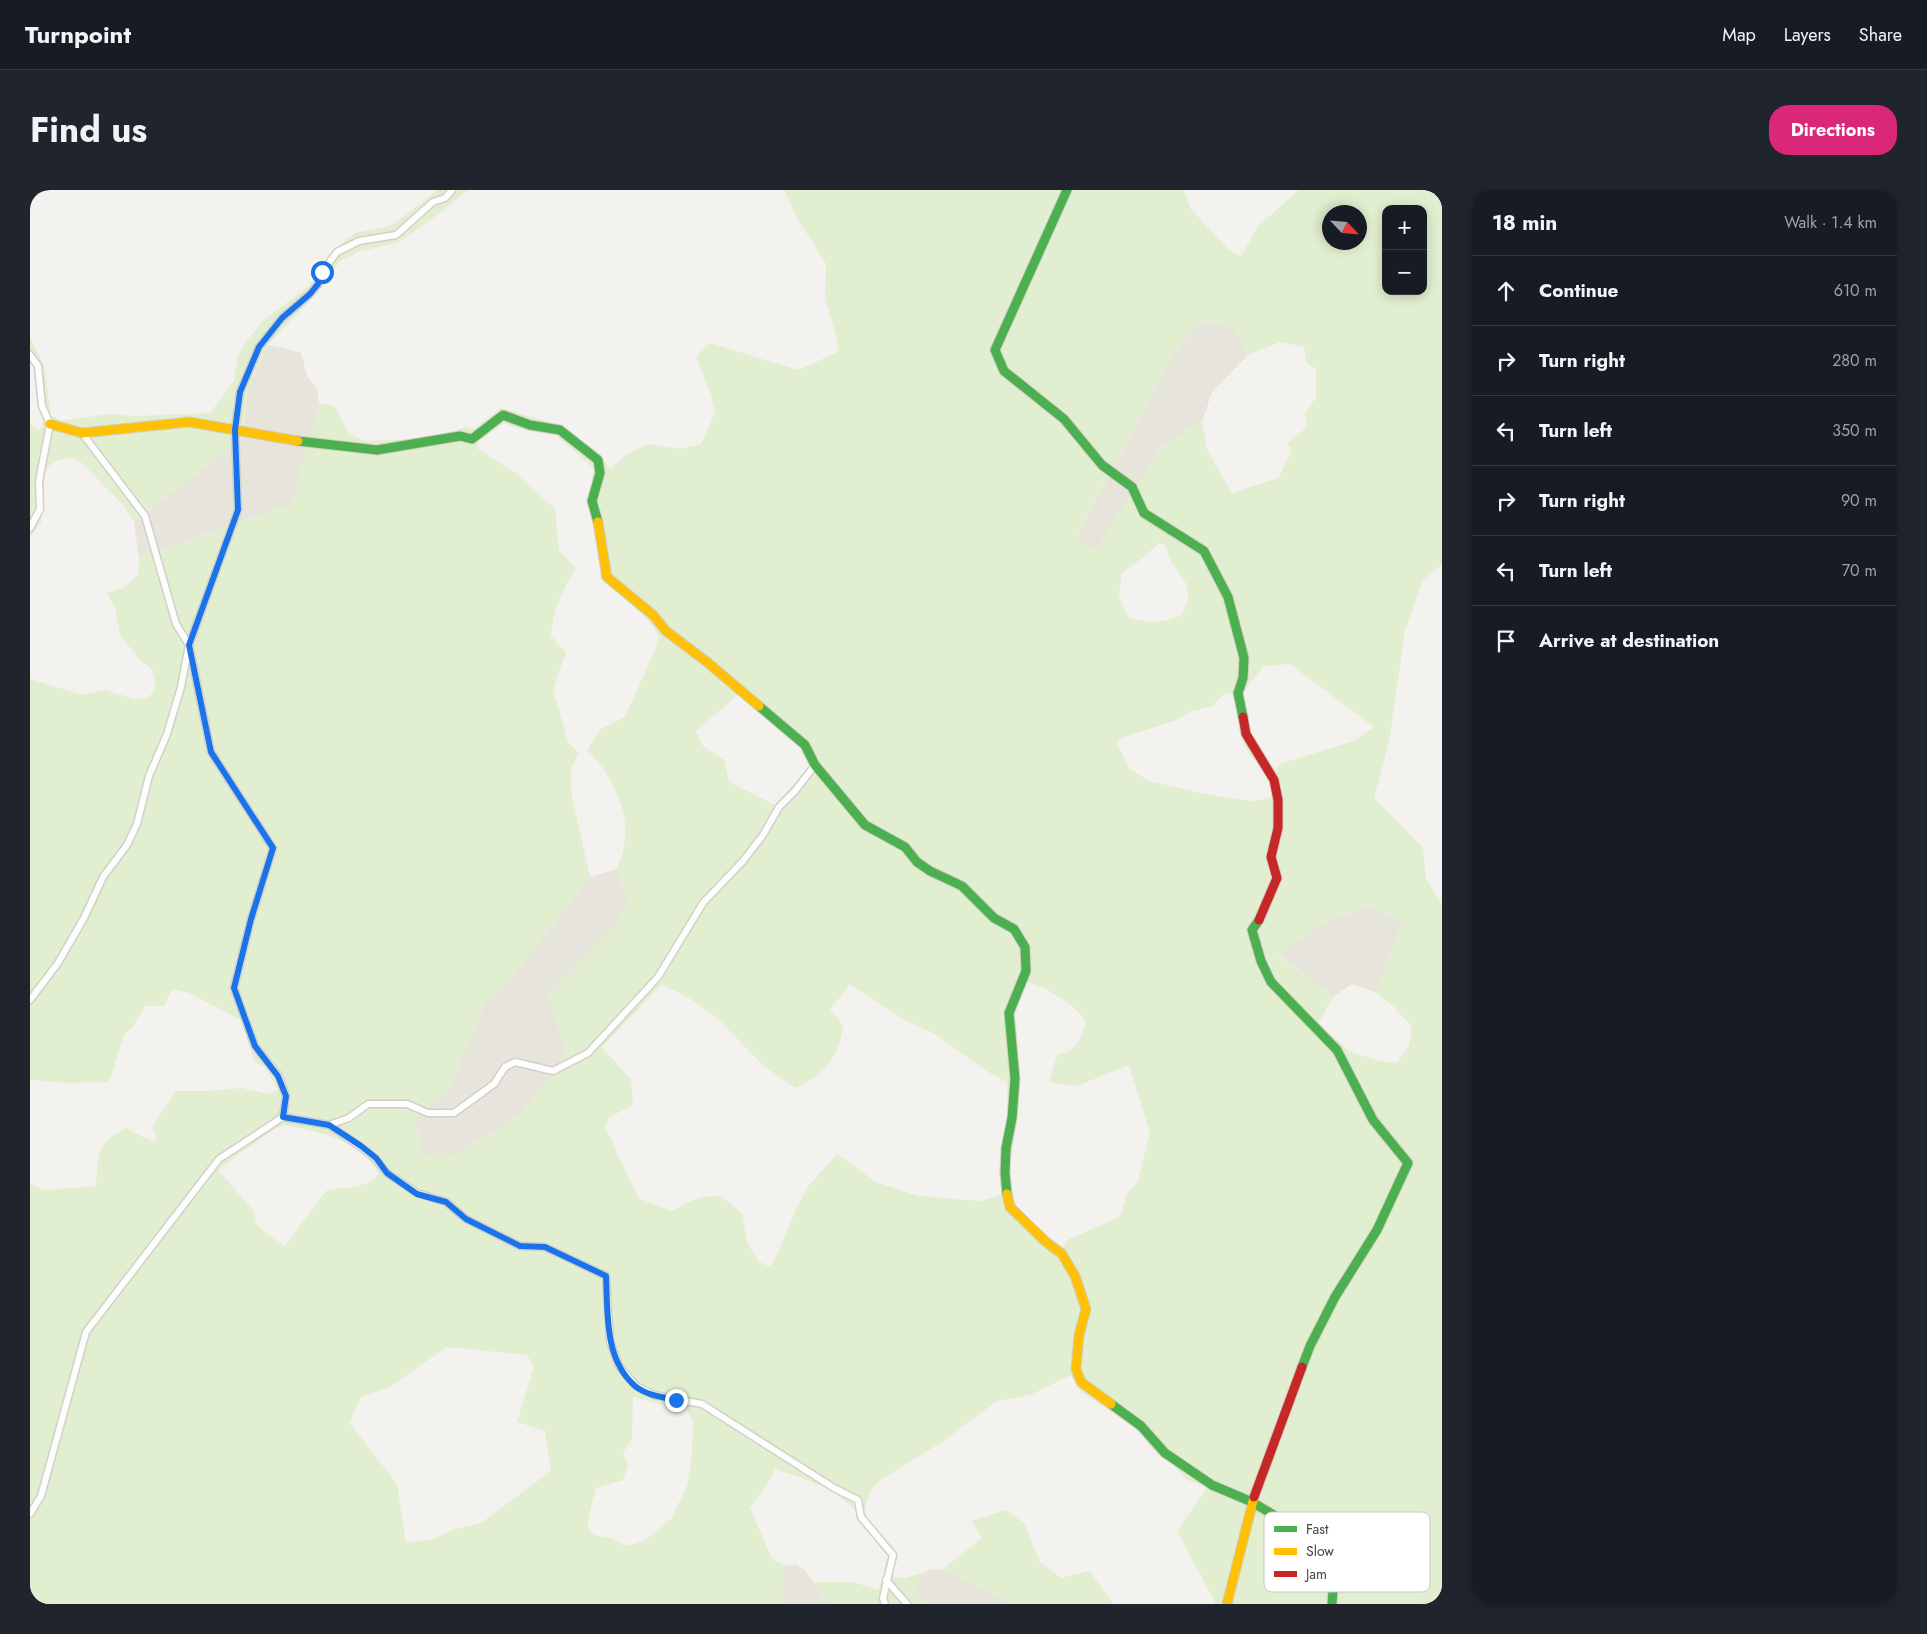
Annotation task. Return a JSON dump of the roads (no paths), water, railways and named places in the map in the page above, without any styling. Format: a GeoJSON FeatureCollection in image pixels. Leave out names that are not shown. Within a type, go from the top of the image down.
{"type":"FeatureCollection","features":[{"type":"Feature","properties":{"kind":"street"},"geometry":{"type":"LineString","coordinates":[[30,1000],[58,963],[84,918],[103,878],[127,845],[137,824],[149,776],[167,734],[181,687],[189,645],[238,510],[235,430],[240,392],[259,347],[282,318],[310,294],[318,284],[322,272],[337,252],[359,241],[396,235],[433,202],[445,198],[452,190]]}},
{"type":"Feature","properties":{"kind":"street"},"geometry":{"type":"LineString","coordinates":[[1067,190],[995,350],[1004,371],[1064,419],[1102,465],[1132,487],[1144,513],[1204,551],[1228,597],[1244,658],[1243,678],[1238,693],[1246,734],[1274,780],[1278,800],[1278,828],[1271,857],[1277,878],[1261,916],[1252,930],[1260,961],[1271,982],[1337,1050],[1373,1120],[1408,1163],[1377,1230],[1335,1297],[1310,1346],[1252,1502],[1227,1604]]}},
{"type":"Feature","properties":{"kind":"street"},"geometry":{"type":"LineString","coordinates":[[30,355],[38,366],[42,406],[50,424],[39,481],[40,509],[30,528]]}},
{"type":"Feature","properties":{"kind":"street"},"geometry":{"type":"LineString","coordinates":[[50,424],[82,433],[188,422],[305,442],[378,450],[460,436],[472,439],[503,415],[530,425],[560,430],[598,460],[600,473],[592,501],[600,527],[607,577],[653,616],[666,631],[707,662],[804,745],[814,765],[865,826],[905,847],[917,862],[930,871],[962,886],[994,918],[1014,929],[1026,947],[1026,971],[1010,1013],[1015,1079],[1012,1118],[1006,1148],[1005,1173],[1007,1192],[1010,1207],[1046,1242],[1062,1254],[1075,1276],[1086,1309],[1079,1335],[1076,1369],[1081,1382],[1141,1426],[1165,1453],[1212,1485],[1252,1502],[1269,1512]]}},
{"type":"Feature","properties":{"kind":"street"},"geometry":{"type":"LineString","coordinates":[[82,433],[145,516],[176,624],[189,645],[211,752],[273,848],[251,919],[234,988],[255,1046],[278,1076],[286,1096],[283,1117]]}},
{"type":"Feature","properties":{"kind":"street"},"geometry":{"type":"LineString","coordinates":[[329,1125],[349,1118],[368,1104],[406,1104],[428,1113],[454,1113],[494,1084],[505,1067],[515,1062],[553,1071],[588,1053],[658,977],[703,904],[743,862],[763,835],[779,807],[795,791],[814,765]]}},
{"type":"Feature","properties":{"kind":"street"},"geometry":{"type":"LineString","coordinates":[[30,1514],[41,1496],[86,1332],[218,1159],[283,1117],[329,1125],[361,1146],[376,1158],[387,1173],[417,1194],[446,1202],[466,1219],[520,1246],[545,1247],[606,1276],[610,1341],[619,1366],[636,1386],[654,1395],[702,1404],[834,1488],[858,1500],[861,1517],[893,1556],[886,1580],[883,1598],[885,1604]]}},
{"type":"Feature","properties":{"kind":"street"},"geometry":{"type":"LineString","coordinates":[[886,1580],[907,1604]]}}]}
